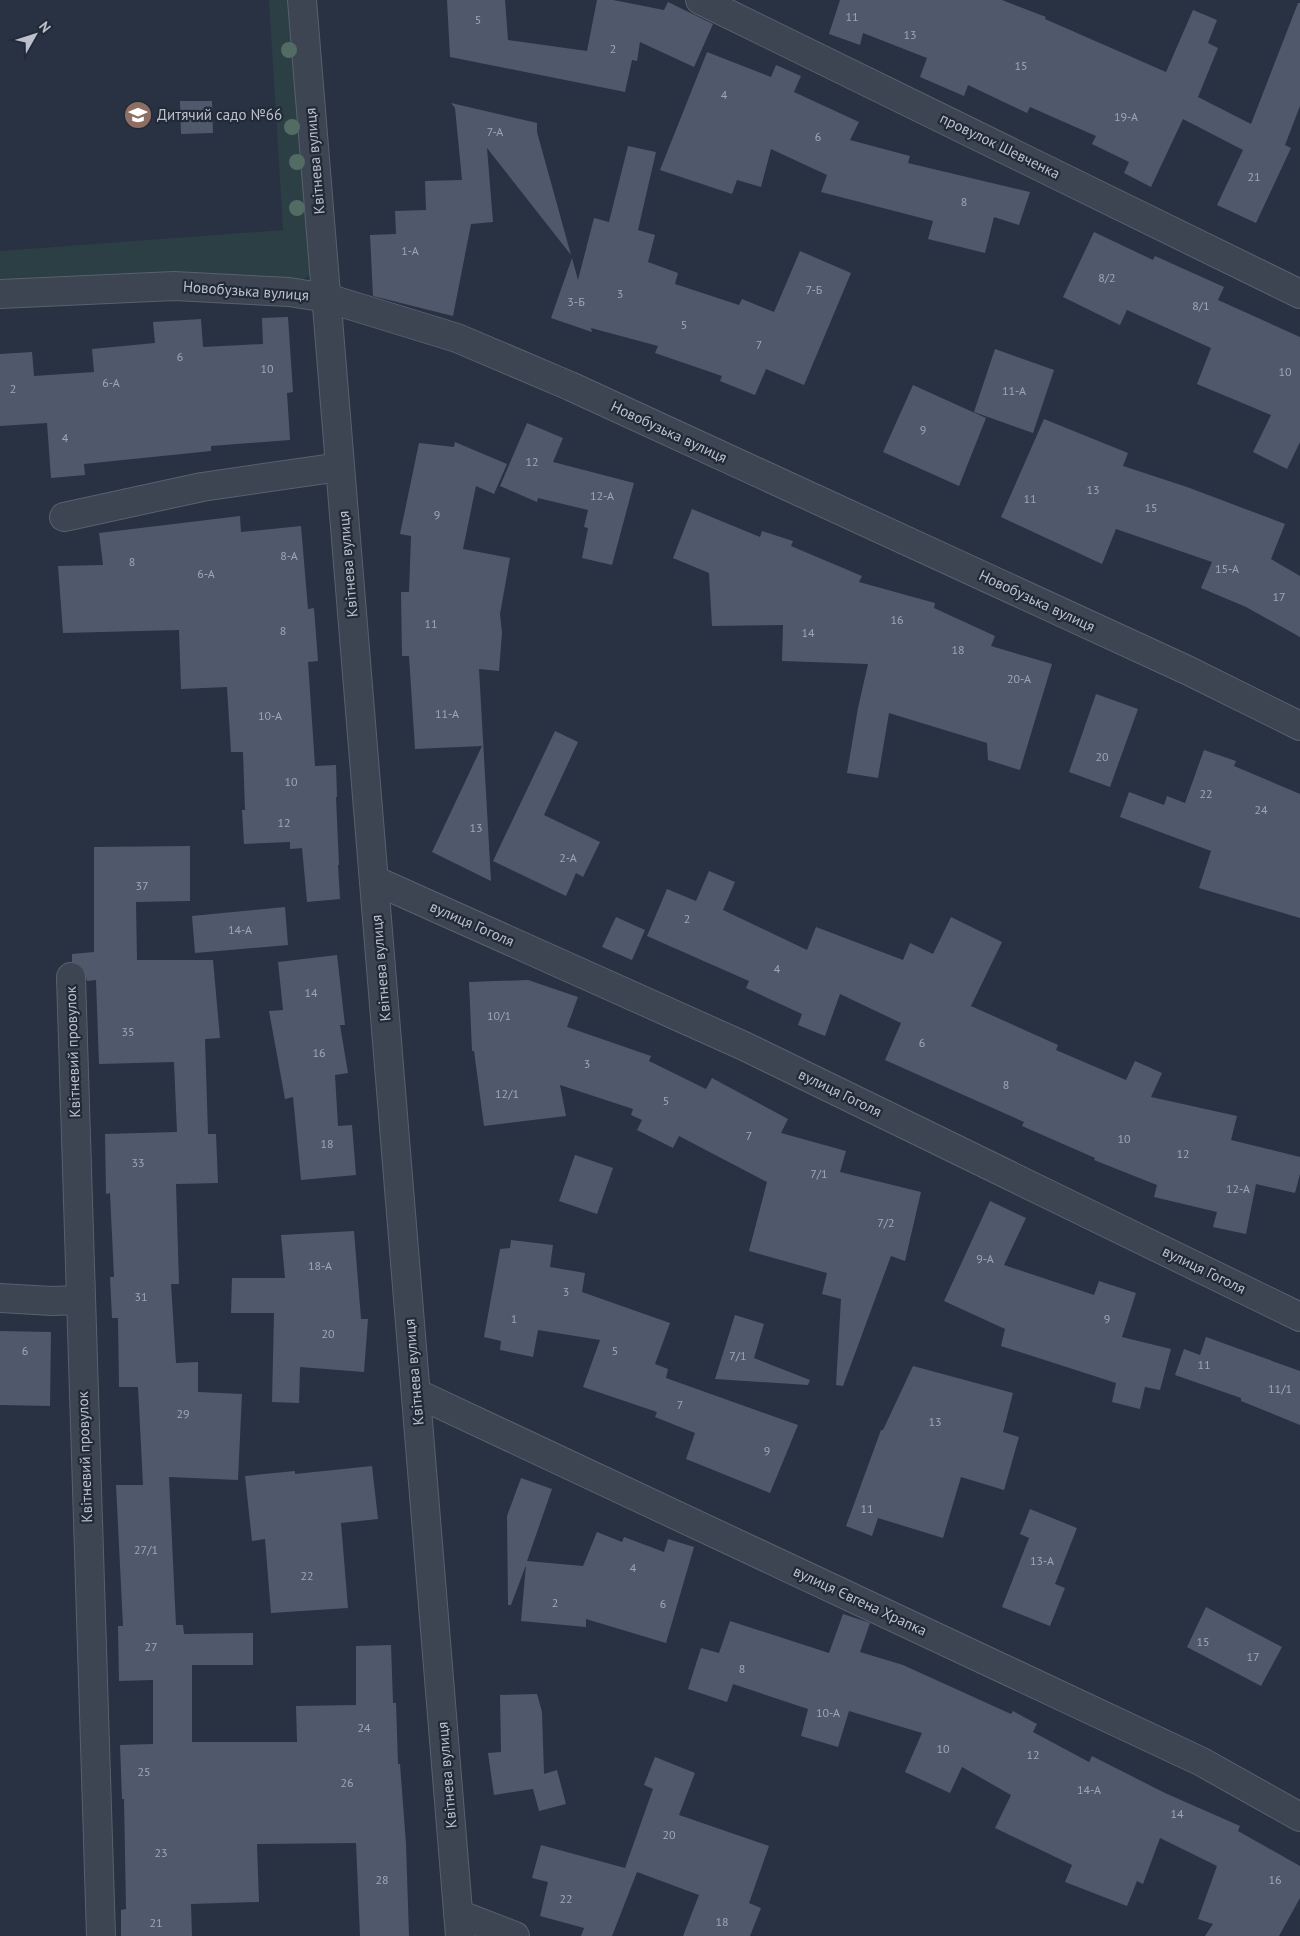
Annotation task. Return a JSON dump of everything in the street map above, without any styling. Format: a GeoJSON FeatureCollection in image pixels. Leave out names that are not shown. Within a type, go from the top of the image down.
{"type":"FeatureCollection","features":[{"type":"Feature","properties":{"kind":"street","name":"Квітнева вулиця"},"geometry":{"type":"LineString","coordinates":[[302,0],[459,1925]]}},
{"type":"Feature","properties":{"kind":"street","name":"провулок Шевченка"},"geometry":{"type":"LineString","coordinates":[[700,0],[1300,294]]}},
{"type":"Feature","properties":{"kind":"street","name":"Новобузька вулиця"},"geometry":{"type":"LineString","coordinates":[[0,294],[174,286],[289,292],[327,298],[457,338],[570,386],[1187,670],[1300,726]]}},
{"type":"Feature","properties":{"kind":"street"},"geometry":{"type":"LineString","coordinates":[[64,517],[202,486],[340,467]]}},
{"type":"Feature","properties":{"kind":"street","name":"вулиця Гоголя"},"geometry":{"type":"LineString","coordinates":[[374,880],[744,1046],[1300,1317]]}},
{"type":"Feature","properties":{"kind":"street","name":"Квітневий провулок"},"geometry":{"type":"LineString","coordinates":[[71,977],[101,1936]]}},
{"type":"Feature","properties":{"kind":"street"},"geometry":{"type":"LineString","coordinates":[[0,1298],[52,1301],[80,1300]]}},
{"type":"Feature","properties":{"kind":"street","name":"вулиця Євгена Храпка"},"geometry":{"type":"LineString","coordinates":[[416,1393],[1202,1762],[1300,1817]]}},
{"type":"Feature","properties":{"kind":"street"},"geometry":{"type":"LineString","coordinates":[[459,1925],[515,1936]]}},
{"type":"Feature","properties":{"kind":"green space"},"geometry":{"type":"Polygon","coordinates":[[[269,0],[290,0],[313,268],[309,276],[300,281],[0,285],[0,251],[283,230],[269,0]]]}},
{"type":"Feature","properties":{"kind":"building"},"geometry":{"type":"Polygon","coordinates":[[[447,0],[505,0],[508,40],[587,51],[597,0],[613,0],[664,10],[668,2],[713,24],[694,67],[640,42],[637,61],[632,60],[625,92],[450,57],[447,0]]]}},
{"type":"Feature","properties":{"kind":"building"},"geometry":{"type":"Polygon","coordinates":[[[840,0],[1002,0],[1046,17],[1045,19],[1166,72],[1193,10],[1217,20],[1208,43],[1218,48],[1198,97],[1251,124],[1298,3],[1300,3],[1300,106],[1285,145],[1291,148],[1256,223],[1217,205],[1243,150],[1183,119],[1151,187],[1124,173],[1129,162],[1092,144],[1096,136],[1030,107],[1027,113],[968,85],[964,96],[920,77],[927,58],[863,33],[860,45],[829,34],[840,0]]]}},
{"type":"Feature","properties":{"kind":"building"},"geometry":{"type":"Polygon","coordinates":[[[707,52],[771,77],[776,65],[801,76],[794,92],[859,122],[850,140],[910,156],[908,163],[1030,192],[1019,225],[994,217],[985,253],[928,239],[933,221],[821,192],[827,175],[771,149],[761,187],[737,180],[732,194],[660,170],[707,52]]]}},
{"type":"Feature","properties":{"kind":"building"},"geometry":{"type":"Polygon","coordinates":[[[180,101],[212,101],[213,133],[181,134],[180,101]]]}},
{"type":"Feature","properties":{"kind":"building"},"geometry":{"type":"Polygon","coordinates":[[[451,103],[537,123],[537,132],[571,255],[487,148],[493,222],[471,224],[453,316],[373,296],[370,235],[396,234],[395,211],[426,210],[425,181],[462,180],[455,108],[451,103]]]}},
{"type":"Feature","properties":{"kind":"building"},"geometry":{"type":"Polygon","coordinates":[[[628,146],[656,152],[638,230],[655,235],[648,262],[678,273],[675,284],[739,305],[742,299],[774,312],[800,251],[851,273],[804,385],[766,369],[755,395],[720,381],[722,376],[655,353],[658,346],[591,328],[592,332],[551,318],[572,258],[578,280],[594,218],[609,222],[628,146]]]}},
{"type":"Feature","properties":{"kind":"building"},"geometry":{"type":"Polygon","coordinates":[[[1094,232],[1153,260],[1155,256],[1224,287],[1218,300],[1300,337],[1300,442],[1287,469],[1253,452],[1271,415],[1197,384],[1211,348],[1127,310],[1120,325],[1063,297],[1094,232]]]}},
{"type":"Feature","properties":{"kind":"building"},"geometry":{"type":"Polygon","coordinates":[[[288,317],[293,392],[287,393],[290,440],[211,446],[211,451],[84,464],[85,475],[51,478],[47,423],[0,426],[0,354],[32,352],[34,376],[94,372],[92,349],[155,343],[153,322],[201,319],[203,347],[263,344],[262,318],[288,317]]]}},
{"type":"Feature","properties":{"kind":"building"},"geometry":{"type":"Polygon","coordinates":[[[995,349],[1054,370],[1033,433],[974,412],[995,349]]]}},
{"type":"Feature","properties":{"kind":"building"},"geometry":{"type":"Polygon","coordinates":[[[913,385],[986,418],[959,486],[883,452],[913,385]]]}},
{"type":"Feature","properties":{"kind":"building"},"geometry":{"type":"Polygon","coordinates":[[[1044,419],[1128,453],[1123,466],[1187,487],[1285,524],[1271,559],[1300,576],[1300,637],[1246,607],[1201,588],[1212,562],[1116,529],[1102,564],[1001,517],[1044,419]]]}},
{"type":"Feature","properties":{"kind":"building"},"geometry":{"type":"Polygon","coordinates":[[[527,423],[563,438],[553,462],[634,483],[612,565],[582,558],[588,528],[584,527],[588,510],[538,498],[537,502],[500,486],[527,423]]]}},
{"type":"Feature","properties":{"kind":"building"},"geometry":{"type":"Polygon","coordinates":[[[455,442],[507,464],[494,494],[476,486],[463,549],[510,558],[500,614],[502,633],[499,671],[479,669],[491,881],[432,852],[482,746],[415,749],[409,656],[402,656],[401,592],[409,592],[411,536],[400,534],[419,443],[454,447],[455,442]]]}},
{"type":"Feature","properties":{"kind":"building"},"geometry":{"type":"Polygon","coordinates":[[[692,509],[760,537],[762,531],[793,541],[791,546],[862,576],[859,582],[935,603],[934,608],[995,636],[991,646],[1052,664],[1020,770],[988,760],[987,743],[889,713],[878,778],[847,773],[868,664],[782,661],[783,625],[712,626],[709,573],[673,558],[692,509]]]}},
{"type":"Feature","properties":{"kind":"building"},"geometry":{"type":"Polygon","coordinates":[[[240,516],[241,532],[301,526],[308,609],[314,608],[318,661],[308,662],[315,766],[336,765],[340,899],[307,902],[302,848],[290,849],[290,842],[244,844],[242,810],[245,810],[243,752],[231,752],[227,687],[181,689],[179,630],[63,633],[58,566],[103,565],[99,533],[240,516]]]}},
{"type":"Feature","properties":{"kind":"building"},"geometry":{"type":"Polygon","coordinates":[[[1096,694],[1138,709],[1110,787],[1069,772],[1096,694]]]}},
{"type":"Feature","properties":{"kind":"building"},"geometry":{"type":"Polygon","coordinates":[[[555,731],[578,742],[544,815],[600,842],[583,877],[576,873],[566,896],[493,861],[555,731]]]}},
{"type":"Feature","properties":{"kind":"building"},"geometry":{"type":"Polygon","coordinates":[[[1204,750],[1236,761],[1234,766],[1300,794],[1300,918],[1199,888],[1211,851],[1120,817],[1129,792],[1164,805],[1167,796],[1185,803],[1204,750]]]}},
{"type":"Feature","properties":{"kind":"building"},"geometry":{"type":"Polygon","coordinates":[[[190,846],[190,901],[136,902],[137,960],[213,960],[220,1038],[205,1039],[208,1134],[216,1134],[218,1183],[176,1184],[179,1284],[171,1284],[176,1363],[198,1362],[198,1392],[242,1394],[238,1480],[169,1477],[176,1625],[183,1625],[184,1634],[253,1633],[253,1665],[192,1665],[192,1742],[297,1742],[296,1706],[356,1705],[356,1646],[391,1645],[393,1703],[396,1703],[398,1764],[400,1764],[406,1844],[409,1936],[360,1936],[356,1843],[257,1844],[259,1902],[191,1904],[192,1936],[121,1936],[121,1910],[126,1909],[124,1799],[122,1799],[120,1745],[153,1744],[153,1680],[119,1681],[118,1626],[123,1626],[116,1485],[143,1485],[138,1387],[119,1387],[118,1318],[112,1318],[110,1277],[114,1277],[110,1193],[106,1194],[105,1134],[177,1132],[174,1062],[99,1064],[96,980],[87,981],[84,969],[79,964],[72,962],[72,954],[94,952],[94,847],[190,846]]]}},
{"type":"Feature","properties":{"kind":"building"},"geometry":{"type":"Polygon","coordinates":[[[709,871],[735,882],[723,910],[807,950],[816,927],[903,960],[910,943],[933,954],[951,917],[1002,942],[971,1006],[1058,1045],[1056,1050],[1126,1080],[1135,1061],[1162,1073],[1151,1097],[1237,1116],[1231,1140],[1300,1157],[1300,1174],[1295,1193],[1256,1184],[1246,1234],[1213,1227],[1217,1212],[1154,1197],[1157,1185],[1094,1160],[1095,1158],[1022,1126],[1024,1122],[885,1060],[901,1023],[840,994],[825,1036],[798,1025],[802,1014],[746,988],[749,981],[647,936],[667,889],[696,901],[709,871]]]}},
{"type":"Feature","properties":{"kind":"building"},"geometry":{"type":"Polygon","coordinates":[[[285,907],[288,945],[195,953],[192,916],[285,907]]]}},
{"type":"Feature","properties":{"kind":"building"},"geometry":{"type":"Polygon","coordinates":[[[616,917],[645,930],[632,960],[602,947],[616,917]]]}},
{"type":"Feature","properties":{"kind":"building"},"geometry":{"type":"Polygon","coordinates":[[[337,955],[345,1025],[340,1025],[348,1073],[335,1075],[338,1126],[352,1125],[356,1175],[301,1180],[293,1097],[285,1099],[269,1011],[283,1010],[278,962],[337,955]]]}},
{"type":"Feature","properties":{"kind":"building"},"geometry":{"type":"Polygon","coordinates":[[[528,980],[578,997],[567,1027],[651,1056],[649,1061],[706,1089],[712,1078],[788,1119],[781,1133],[846,1151],[840,1172],[921,1192],[905,1261],[891,1256],[843,1386],[836,1385],[841,1299],[822,1294],[827,1273],[749,1251],[767,1182],[679,1136],[673,1148],[637,1130],[642,1120],[631,1115],[633,1109],[560,1085],[566,1116],[484,1126],[474,1051],[472,1051],[469,982],[528,980]]]}},
{"type":"Feature","properties":{"kind":"building"},"geometry":{"type":"Polygon","coordinates":[[[575,1155],[613,1168],[597,1214],[559,1201],[575,1155]]]}},
{"type":"Feature","properties":{"kind":"building"},"geometry":{"type":"Polygon","coordinates":[[[990,1201],[1026,1218],[1004,1265],[1094,1295],[1099,1281],[1136,1293],[1122,1337],[1171,1349],[1160,1390],[1145,1387],[1140,1409],[1112,1402],[1116,1383],[1001,1346],[1005,1329],[944,1301],[990,1201]]]}},
{"type":"Feature","properties":{"kind":"building"},"geometry":{"type":"Polygon","coordinates":[[[354,1231],[361,1319],[368,1319],[364,1372],[300,1367],[299,1403],[272,1402],[274,1313],[231,1313],[232,1278],[285,1278],[281,1235],[354,1231]]]}},
{"type":"Feature","properties":{"kind":"building"},"geometry":{"type":"Polygon","coordinates":[[[511,1240],[553,1245],[550,1267],[585,1273],[582,1292],[670,1323],[655,1364],[668,1369],[666,1378],[798,1425],[770,1493],[686,1459],[695,1433],[655,1417],[657,1412],[583,1387],[600,1340],[538,1330],[533,1357],[500,1350],[501,1341],[484,1337],[500,1249],[510,1248],[511,1240]]]}},
{"type":"Feature","properties":{"kind":"building"},"geometry":{"type":"Polygon","coordinates":[[[735,1315],[764,1324],[754,1358],[810,1380],[808,1385],[715,1379],[735,1315]]]}},
{"type":"Feature","properties":{"kind":"building"},"geometry":{"type":"Polygon","coordinates":[[[0,1331],[51,1332],[50,1406],[0,1405],[0,1331]]]}},
{"type":"Feature","properties":{"kind":"building"},"geometry":{"type":"Polygon","coordinates":[[[1206,1337],[1300,1371],[1300,1425],[1241,1401],[1241,1398],[1175,1375],[1184,1349],[1200,1355],[1206,1337]]]}},
{"type":"Feature","properties":{"kind":"building"},"geometry":{"type":"Polygon","coordinates":[[[913,1366],[1013,1393],[1003,1432],[1019,1437],[1004,1490],[961,1477],[943,1538],[878,1518],[872,1536],[846,1526],[881,1430],[883,1430],[913,1366]]]}},
{"type":"Feature","properties":{"kind":"building"},"geometry":{"type":"Polygon","coordinates":[[[372,1466],[378,1519],[341,1523],[348,1608],[271,1613],[265,1539],[252,1541],[245,1476],[295,1471],[295,1474],[372,1466]]]}},
{"type":"Feature","properties":{"kind":"building"},"geometry":{"type":"Polygon","coordinates":[[[521,1478],[552,1489],[527,1561],[583,1566],[597,1532],[622,1542],[624,1537],[664,1552],[668,1539],[694,1547],[666,1643],[586,1619],[586,1627],[521,1621],[526,1565],[511,1605],[508,1605],[507,1516],[521,1478]]]}},
{"type":"Feature","properties":{"kind":"building"},"geometry":{"type":"Polygon","coordinates":[[[1030,1509],[1077,1528],[1055,1584],[1065,1588],[1050,1626],[1002,1607],[1029,1538],[1020,1534],[1030,1509]]]}},
{"type":"Feature","properties":{"kind":"building"},"geometry":{"type":"Polygon","coordinates":[[[1206,1607],[1282,1647],[1261,1686],[1187,1647],[1206,1607]]]}},
{"type":"Feature","properties":{"kind":"building"},"geometry":{"type":"Polygon","coordinates":[[[843,1614],[870,1623],[860,1652],[903,1665],[1011,1714],[1013,1711],[1037,1724],[1033,1732],[1089,1762],[1092,1756],[1165,1793],[1240,1826],[1238,1831],[1300,1866],[1300,1898],[1279,1936],[1205,1936],[1213,1924],[1198,1919],[1217,1866],[1160,1838],[1143,1884],[1137,1881],[1127,1906],[1065,1882],[1072,1865],[995,1828],[1011,1795],[962,1767],[950,1793],[905,1772],[922,1733],[849,1711],[838,1747],[801,1736],[808,1709],[733,1684],[727,1702],[688,1689],[701,1648],[719,1653],[730,1621],[829,1653],[843,1614]]]}},
{"type":"Feature","properties":{"kind":"building"},"geometry":{"type":"Polygon","coordinates":[[[537,1694],[542,1712],[544,1774],[557,1770],[566,1804],[539,1811],[533,1789],[494,1795],[488,1753],[501,1752],[500,1695],[537,1694]]]}},
{"type":"Feature","properties":{"kind":"building"},"geometry":{"type":"Polygon","coordinates":[[[655,1757],[695,1773],[679,1815],[769,1846],[749,1903],[761,1908],[750,1936],[683,1936],[699,1895],[637,1872],[612,1936],[581,1936],[584,1928],[540,1916],[548,1882],[532,1878],[541,1845],[625,1868],[653,1789],[644,1785],[655,1757]]]}},
{"type":"Feature","properties":{"kind":"place","name":"Дитячий садо №66"},"geometry":{"type":"Point","coordinates":[138,115]}}]}
